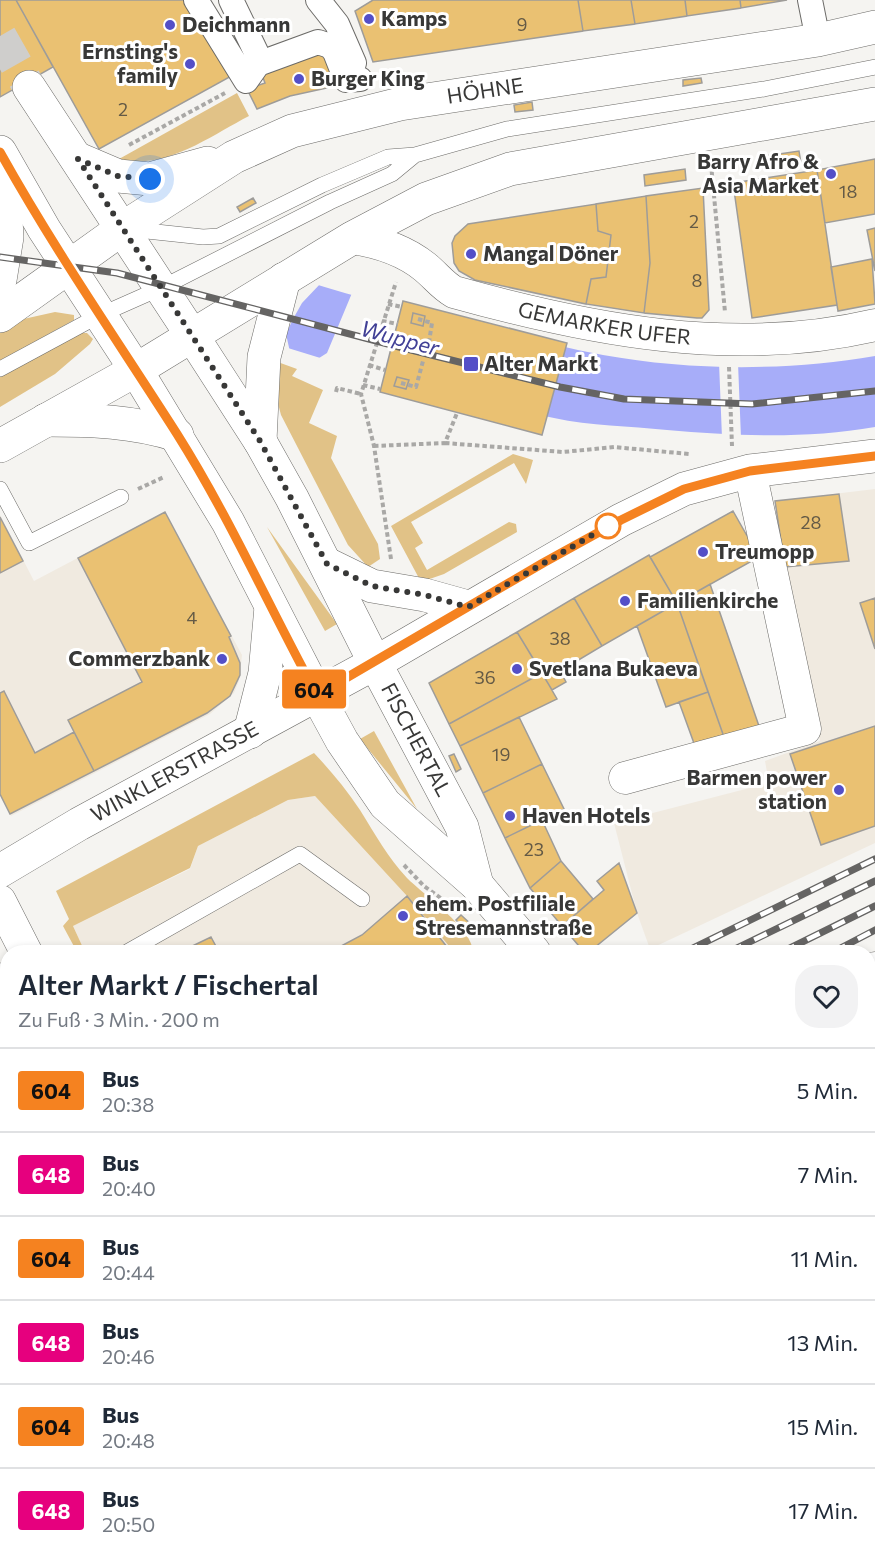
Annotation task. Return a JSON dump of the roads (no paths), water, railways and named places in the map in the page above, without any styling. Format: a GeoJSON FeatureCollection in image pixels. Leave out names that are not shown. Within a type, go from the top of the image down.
{"type":"FeatureCollection","features":[{"type":"Feature","properties":{"kind":"main road","name":"HÖHNE"},"geometry":{"type":"LineString","coordinates":[[6,300],[68,266],[123,228],[163,221],[234,156],[291,131],[400,104],[818,40],[875,27]]}},
{"type":"Feature","properties":{"kind":"main road","name":"FISCHERTAL"},"geometry":{"type":"LineString","coordinates":[[29,87],[260,441],[327,564],[375,663],[462,827],[477,885]]}},
{"type":"Feature","properties":{"kind":"main road"},"geometry":{"type":"LineString","coordinates":[[0,446],[136,370],[191,334],[352,238],[426,199],[510,169],[875,104]]}},
{"type":"Feature","properties":{"kind":"main road"},"geometry":{"type":"LineString","coordinates":[[1,154],[14,194],[7,237],[6,300]]}},
{"type":"Feature","properties":{"kind":"main road"},"geometry":{"type":"LineString","coordinates":[[78,159],[118,176],[150,179],[234,156]]}},
{"type":"Feature","properties":{"kind":"main road","name":"FISCHERTAL"},"geometry":{"type":"LineString","coordinates":[[14,194],[102,310],[177,435],[228,522],[342,741],[386,804],[477,885],[528,945]]}},
{"type":"Feature","properties":{"kind":"main road"},"geometry":{"type":"LineString","coordinates":[[260,441],[264,357],[284,279]]}},
{"type":"Feature","properties":{"kind":"main road"},"geometry":{"type":"LineString","coordinates":[[46,420],[105,420],[150,427],[177,435]]}},
{"type":"Feature","properties":{"kind":"main road","name":"WINKLERSTRASSE"},"geometry":{"type":"LineString","coordinates":[[0,871],[78,824],[375,663],[621,520],[684,489],[738,464],[875,456]]}},
{"type":"Feature","properties":{"kind":"main road"},"geometry":{"type":"LineString","coordinates":[[327,564],[372,586],[396,592],[425,595],[468,607]]}},
{"type":"Feature","properties":{"kind":"main road"},"geometry":{"type":"LineString","coordinates":[[250,732],[265,673],[271,606]]}},
{"type":"Feature","properties":{"kind":"street"},"geometry":{"type":"LineString","coordinates":[[196,0],[246,81],[271,51],[312,43],[324,44],[335,52],[351,79],[337,24],[318,0]]}},
{"type":"Feature","properties":{"kind":"street"},"geometry":{"type":"LineString","coordinates":[[810,0],[818,40]]}},
{"type":"Feature","properties":{"kind":"street"},"geometry":{"type":"LineString","coordinates":[[234,1],[271,51]]}},
{"type":"Feature","properties":{"kind":"street","name":"GEMARKER UFER"},"geometry":{"type":"LineString","coordinates":[[352,238],[393,248],[421,264],[448,289],[486,301],[605,329],[728,351],[784,337],[875,325]]}},
{"type":"Feature","properties":{"kind":"street"},"geometry":{"type":"LineString","coordinates":[[625,778],[805,729],[754,500],[738,464]]}},
{"type":"Feature","properties":{"kind":"street"},"geometry":{"type":"LineString","coordinates":[[0,901],[23,945]]}},
{"type":"Feature","properties":{"kind":"lane"},"geometry":{"type":"LineString","coordinates":[[163,221],[219,236],[322,185],[388,157],[415,155],[507,129],[764,89],[875,67]]}},
{"type":"Feature","properties":{"kind":"lane"},"geometry":{"type":"LineString","coordinates":[[0,369],[102,310],[161,288],[258,241],[330,202],[392,174],[415,155]]}},
{"type":"Feature","properties":{"kind":"lane"},"geometry":{"type":"LineString","coordinates":[[0,489],[29,543],[121,497]]}},
{"type":"Feature","properties":{"kind":"lane"},"geometry":{"type":"LineString","coordinates":[[139,945],[300,854],[362,898]]}},
{"type":"Feature","properties":{"kind":"water","name":"Wupper"},"geometry":{"type":"Polygon","coordinates":[[[302,280],[368,299],[541,341],[637,360],[739,367],[808,364],[875,356],[875,427],[797,435],[745,435],[568,421],[438,391],[247,335],[302,280]]]}},
{"type":"Feature","properties":{"kind":"tunnel"},"geometry":{"type":"LineString","coordinates":[[0,36],[29,87]]}},
{"type":"Feature","properties":{"kind":"railway"},"geometry":{"type":"LineString","coordinates":[[0,257],[117,273],[403,348],[560,387],[624,399],[752,404],[875,391]]}},
{"type":"Feature","properties":{"kind":"railway"},"geometry":{"type":"LineString","coordinates":[[699,945],[875,859]]}},
{"type":"Feature","properties":{"kind":"railway"},"geometry":{"type":"LineString","coordinates":[[743,945],[875,881]]}},
{"type":"Feature","properties":{"kind":"railway"},"geometry":{"type":"LineString","coordinates":[[796,945],[875,906]]}},
{"type":"Feature","properties":{"kind":"railway"},"geometry":{"type":"LineString","coordinates":[[846,945],[875,930]]}},
{"type":"Feature","properties":{"kind":"place","name":"Kamps"},"geometry":{"type":"Point","coordinates":[369,19]}},
{"type":"Feature","properties":{"kind":"place","name":"Deichmann"},"geometry":{"type":"Point","coordinates":[170,25]}},
{"type":"Feature","properties":{"kind":"place","name":"Ernsting's family"},"geometry":{"type":"Point","coordinates":[190,64]}},
{"type":"Feature","properties":{"kind":"place","name":"Burger King"},"geometry":{"type":"Point","coordinates":[299,79]}},
{"type":"Feature","properties":{"kind":"place","name":"Barry Afro & Asia Market"},"geometry":{"type":"Point","coordinates":[831,174]}},
{"type":"Feature","properties":{"kind":"place","name":"Mangal Döner"},"geometry":{"type":"Point","coordinates":[471,254]}},
{"type":"Feature","properties":{"kind":"place","name":"Alter Markt"},"geometry":{"type":"Point","coordinates":[471,364]}},
{"type":"Feature","properties":{"kind":"place","name":"Treumopp"},"geometry":{"type":"Point","coordinates":[703,552]}},
{"type":"Feature","properties":{"kind":"place","name":"Familienkirche"},"geometry":{"type":"Point","coordinates":[625,601]}},
{"type":"Feature","properties":{"kind":"place","name":"Commerzbank"},"geometry":{"type":"Point","coordinates":[222,659]}},
{"type":"Feature","properties":{"kind":"place","name":"Svetlana Bukaeva"},"geometry":{"type":"Point","coordinates":[517,669]}},
{"type":"Feature","properties":{"kind":"place","name":"Barmen power station"},"geometry":{"type":"Point","coordinates":[839,790]}},
{"type":"Feature","properties":{"kind":"place","name":"Haven Hotels"},"geometry":{"type":"Point","coordinates":[510,816]}},
{"type":"Feature","properties":{"kind":"place","name":"ehem. Postfiliale Stresemannstraße"},"geometry":{"type":"Point","coordinates":[403,916]}}]}
